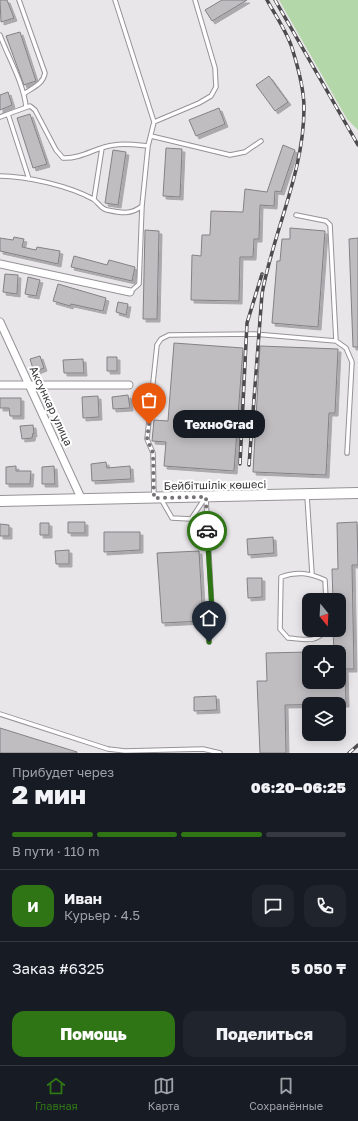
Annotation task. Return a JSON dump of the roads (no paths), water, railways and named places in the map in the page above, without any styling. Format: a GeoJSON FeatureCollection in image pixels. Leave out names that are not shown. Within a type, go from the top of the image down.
{"type":"FeatureCollection","features":[{"type":"Feature","properties":{"kind":"street"},"geometry":{"type":"LineString","coordinates":[[0,264],[130,292]]}},
{"type":"Feature","properties":{"kind":"street","name":"Аксункар улица"},"geometry":{"type":"LineString","coordinates":[[0,322],[82,500]]}},
{"type":"Feature","properties":{"kind":"street"},"geometry":{"type":"LineString","coordinates":[[0,385],[129,385]]}},
{"type":"Feature","properties":{"kind":"street","name":"Бейбітшілік көшесі"},"geometry":{"type":"LineString","coordinates":[[0,501],[358,493]]}},
{"type":"Feature","properties":{"kind":"lane"},"geometry":{"type":"LineString","coordinates":[[19,0],[45,73],[44,79],[40,84],[25,93]]}},
{"type":"Feature","properties":{"kind":"lane"},"geometry":{"type":"LineString","coordinates":[[115,0],[154,122],[148,146],[142,206],[139,284],[130,292]]}},
{"type":"Feature","properties":{"kind":"lane"},"geometry":{"type":"LineString","coordinates":[[154,122],[199,103],[211,96],[216,87],[215,68],[195,0]]}},
{"type":"Feature","properties":{"kind":"lane"},"geometry":{"type":"LineString","coordinates":[[0,35],[2,46],[25,93],[26,107]]}},
{"type":"Feature","properties":{"kind":"lane"},"geometry":{"type":"LineString","coordinates":[[0,116],[30,106],[35,110],[56,150],[63,158],[88,155],[102,148],[115,144],[148,146]]}},
{"type":"Feature","properties":{"kind":"lane"},"geometry":{"type":"LineString","coordinates":[[8,114],[29,179]]}},
{"type":"Feature","properties":{"kind":"lane"},"geometry":{"type":"LineString","coordinates":[[151,136],[230,155],[245,152],[261,141]]}},
{"type":"Feature","properties":{"kind":"lane"},"geometry":{"type":"LineString","coordinates":[[94,199],[102,148]]}},
{"type":"Feature","properties":{"kind":"lane"},"geometry":{"type":"LineString","coordinates":[[0,176],[29,179],[66,189],[94,199],[105,210],[123,213],[135,212],[142,206]]}},
{"type":"Feature","properties":{"kind":"lane"},"geometry":{"type":"LineString","coordinates":[[296,215],[326,221],[330,225],[336,341]]}},
{"type":"Feature","properties":{"kind":"lane"},"geometry":{"type":"LineString","coordinates":[[206,497],[191,519],[172,518],[157,498],[153,453],[147,439],[157,346],[161,339],[169,334],[254,334],[336,341],[346,348],[352,362],[347,453]]}},
{"type":"Feature","properties":{"kind":"lane"},"geometry":{"type":"LineString","coordinates":[[307,494],[312,574]]}},
{"type":"Feature","properties":{"kind":"lane"},"geometry":{"type":"LineString","coordinates":[[206,497],[212,610],[208,614],[209,642]]}},
{"type":"Feature","properties":{"kind":"lane"},"geometry":{"type":"LineString","coordinates":[[321,637],[312,640],[288,638],[280,629],[281,577],[290,574],[312,574],[325,580],[326,593]]}},
{"type":"Feature","properties":{"kind":"lane"},"geometry":{"type":"LineString","coordinates":[[0,714],[107,751],[203,749],[220,753]]}},
{"type":"Feature","properties":{"kind":"railway"},"geometry":{"type":"LineString","coordinates":[[249,465],[262,294],[273,248],[294,179],[303,132],[304,108],[302,85],[290,42],[267,0]]}},
{"type":"Feature","properties":{"kind":"railway"},"geometry":{"type":"LineString","coordinates":[[275,0],[358,145]]}},
{"type":"Feature","properties":{"kind":"railway"},"geometry":{"type":"LineString","coordinates":[[240,464],[247,323],[262,274]]}},
{"type":"Feature","properties":{"kind":"railway"},"geometry":{"type":"LineString","coordinates":[[349,753],[358,745]]}},
{"type":"Feature","properties":{"kind":"place","name":"ТехноGrad"},"geometry":{"type":"Point","coordinates":[149,424]}}]}
